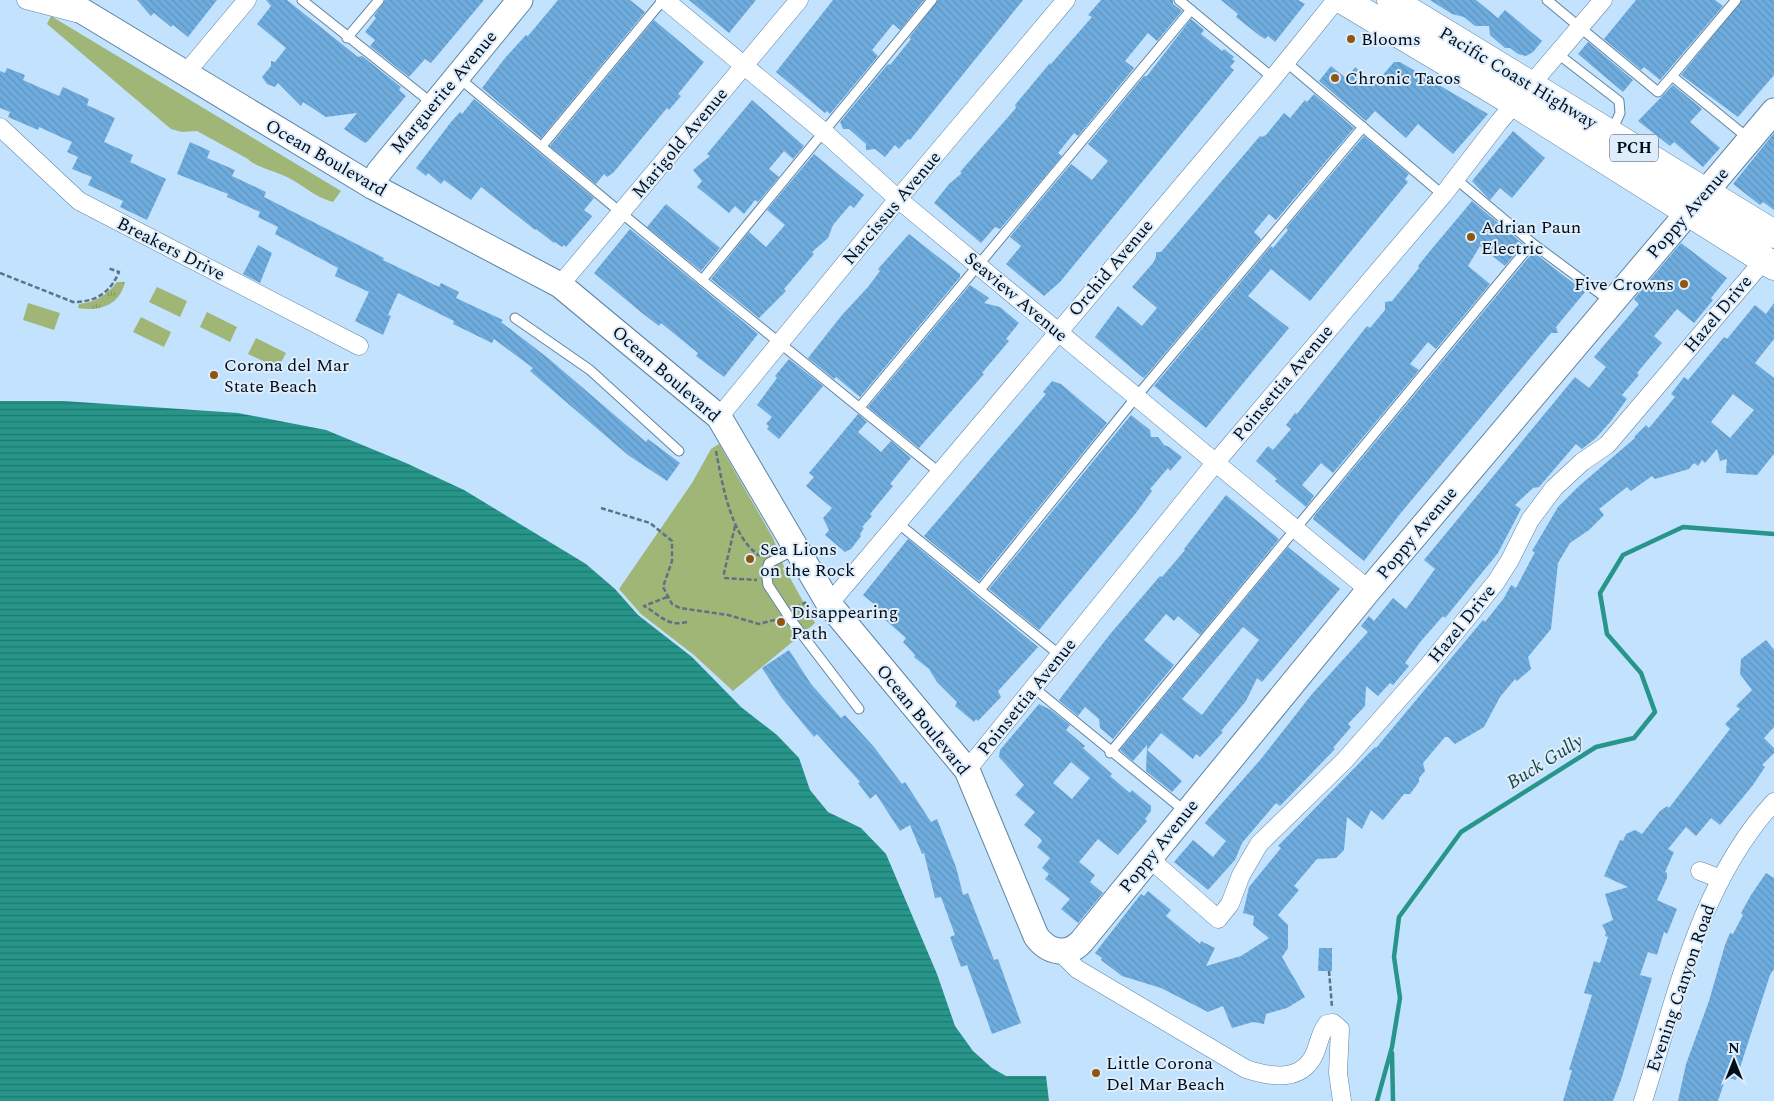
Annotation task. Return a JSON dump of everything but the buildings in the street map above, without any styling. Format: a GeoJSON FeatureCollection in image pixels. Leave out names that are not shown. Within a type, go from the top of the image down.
{"type":"FeatureCollection","features":[{"type":"Feature","properties":{"kind":"highway","name":"Pacific Coast Highway"},"geometry":{"type":"LineString","coordinates":[[1343,0],[1523,94],[1610,134],[1774,234]]}},
{"type":"Feature","properties":{"kind":"highway","name":"Pacific Coast Highway"},"geometry":{"type":"LineString","coordinates":[[1391,0],[1688,212],[1769,263]]}},
{"type":"Feature","properties":{"kind":"street"},"geometry":{"type":"LineString","coordinates":[[26,0],[91,17]]}},
{"type":"Feature","properties":{"kind":"street","name":"Ocean Boulevard"},"geometry":{"type":"LineString","coordinates":[[64,0],[372,186],[560,285],[719,417],[826,598],[967,770],[1036,936],[1042,944],[1060,952]]}},
{"type":"Feature","properties":{"kind":"street"},"geometry":{"type":"LineString","coordinates":[[185,74],[247,0]]}},
{"type":"Feature","properties":{"kind":"street","name":"Marguerite Avenue"},"geometry":{"type":"LineString","coordinates":[[372,186],[379,172],[520,0]]}},
{"type":"Feature","properties":{"kind":"street","name":"Seaview Avenue"},"geometry":{"type":"LineString","coordinates":[[664,0],[824,132],[898,199],[1369,590]]}},
{"type":"Feature","properties":{"kind":"street","name":"Marigold Avenue"},"geometry":{"type":"LineString","coordinates":[[560,285],[799,0]]}},
{"type":"Feature","properties":{"kind":"street","name":"Narcissus Avenue"},"geometry":{"type":"LineString","coordinates":[[719,417],[898,199],[1066,0]]}},
{"type":"Feature","properties":{"kind":"street","name":"Orchid Avenue"},"geometry":{"type":"LineString","coordinates":[[826,598],[899,524],[1057,332],[1273,78],[1336,0]]}},
{"type":"Feature","properties":{"kind":"street","name":"Poinsettia Avenue"},"geometry":{"type":"LineString","coordinates":[[967,770],[1061,657],[1216,462],[1443,195],[1523,94],[1603,0]]}},
{"type":"Feature","properties":{"kind":"street","name":"Poppy Avenue"},"geometry":{"type":"LineString","coordinates":[[1060,952],[1071,951],[1077,947],[1369,590],[1688,212],[1766,125]]}},
{"type":"Feature","properties":{"kind":"street","name":"Breakers Drive"},"geometry":{"type":"LineString","coordinates":[[0,127],[79,201],[359,346]]}},
{"type":"Feature","properties":{"kind":"street","name":"Hazel Drive"},"geometry":{"type":"LineString","coordinates":[[1149,858],[1218,919],[1224,913],[1259,844],[1345,760],[1428,666],[1496,582],[1510,560],[1530,520],[1554,488],[1582,462],[1607,445],[1769,263]]}},
{"type":"Feature","properties":{"kind":"street","name":"Evening Canyon Road"},"geometry":{"type":"LineString","coordinates":[[1643,1101],[1695,939],[1721,879],[1740,845],[1774,802]]}},
{"type":"Feature","properties":{"kind":"street"},"geometry":{"type":"LineString","coordinates":[[1700,871],[1721,879]]}},
{"type":"Feature","properties":{"kind":"street"},"geometry":{"type":"LineString","coordinates":[[1060,952],[1077,969],[1105,986],[1246,1069],[1261,1074],[1284,1076],[1299,1071],[1314,1056],[1327,1024],[1333,1023],[1340,1029],[1338,1073],[1342,1101]]}},
{"type":"Feature","properties":{"kind":"lane"},"geometry":{"type":"LineString","coordinates":[[302,0],[347,38],[433,105]]}},
{"type":"Feature","properties":{"kind":"lane"},"geometry":{"type":"LineString","coordinates":[[347,38],[379,0]]}},
{"type":"Feature","properties":{"kind":"lane"},"geometry":{"type":"LineString","coordinates":[[542,146],[664,0]]}},
{"type":"Feature","properties":{"kind":"lane"},"geometry":{"type":"LineString","coordinates":[[702,280],[932,0]]}},
{"type":"Feature","properties":{"kind":"lane"},"geometry":{"type":"LineString","coordinates":[[1179,0],[1273,78]]}},
{"type":"Feature","properties":{"kind":"lane"},"geometry":{"type":"LineString","coordinates":[[1547,0],[1658,92],[1736,0]]}},
{"type":"Feature","properties":{"kind":"lane"},"geometry":{"type":"LineString","coordinates":[[860,407],[977,264],[1191,10]]}},
{"type":"Feature","properties":{"kind":"lane"},"geometry":{"type":"LineString","coordinates":[[1558,54],[1619,101],[1620,113],[1610,134]]}},
{"type":"Feature","properties":{"kind":"lane"},"geometry":{"type":"LineString","coordinates":[[1286,62],[1443,195]]}},
{"type":"Feature","properties":{"kind":"lane"},"geometry":{"type":"LineString","coordinates":[[457,76],[702,280],[940,473]]}},
{"type":"Feature","properties":{"kind":"lane"},"geometry":{"type":"LineString","coordinates":[[1672,76],[1766,125]]}},
{"type":"Feature","properties":{"kind":"lane"},"geometry":{"type":"LineString","coordinates":[[980,590],[1137,396],[1363,127]]}},
{"type":"Feature","properties":{"kind":"lane"},"geometry":{"type":"LineString","coordinates":[[1456,179],[1532,243],[1612,303]]}},
{"type":"Feature","properties":{"kind":"lane"},"geometry":{"type":"LineString","coordinates":[[1110,753],[1532,243]]}},
{"type":"Feature","properties":{"kind":"lane"},"geometry":{"type":"LineString","coordinates":[[515,318],[590,370],[679,451]]}},
{"type":"Feature","properties":{"kind":"lane"},"geometry":{"type":"LineString","coordinates":[[899,524],[1061,657]]}},
{"type":"Feature","properties":{"kind":"lane"},"geometry":{"type":"LineString","coordinates":[[797,548],[769,563],[766,581],[859,709]]}},
{"type":"Feature","properties":{"kind":"lane"},"geometry":{"type":"LineString","coordinates":[[1034,688],[1110,753],[1186,812]]}},
{"type":"Feature","properties":{"kind":"path"},"geometry":{"type":"LineString","coordinates":[[0,273],[73,302],[83,302],[104,294],[114,284],[119,272],[108,268]]}},
{"type":"Feature","properties":{"kind":"path"},"geometry":{"type":"LineString","coordinates":[[715,446],[735,525],[750,550],[769,563]]}},
{"type":"Feature","properties":{"kind":"path"},"geometry":{"type":"LineString","coordinates":[[601,508],[650,523],[672,541],[672,561],[663,587],[672,604],[680,608],[728,615],[759,624],[776,620],[788,613],[826,598]]}},
{"type":"Feature","properties":{"kind":"path"},"geometry":{"type":"LineString","coordinates":[[735,525],[724,573],[725,578],[766,581]]}},
{"type":"Feature","properties":{"kind":"path"},"geometry":{"type":"LineString","coordinates":[[667,597],[644,606],[667,622],[680,624],[687,622]]}},
{"type":"Feature","properties":{"kind":"path"},"geometry":{"type":"LineString","coordinates":[[1330,971],[1333,1023]]}},
{"type":"Feature","properties":{"kind":"green space"},"geometry":{"type":"Polygon","coordinates":[[[51,16],[341,191],[333,202],[327,200],[287,177],[251,162],[197,131],[182,132],[171,129],[47,24],[51,16]]]}},
{"type":"Feature","properties":{"kind":"green space"},"geometry":{"type":"Polygon","coordinates":[[[117,282],[125,282],[118,296],[108,305],[94,309],[78,308],[79,304],[91,302],[105,295],[117,282]]]}},
{"type":"Feature","properties":{"kind":"green space"},"geometry":{"type":"Polygon","coordinates":[[[157,287],[187,301],[180,317],[149,302],[157,287]]]}},
{"type":"Feature","properties":{"kind":"green space"},"geometry":{"type":"Polygon","coordinates":[[[28,303],[60,313],[54,330],[23,320],[28,303]]]}},
{"type":"Feature","properties":{"kind":"green space"},"geometry":{"type":"Polygon","coordinates":[[[207,312],[237,327],[230,342],[200,327],[207,312]]]}},
{"type":"Feature","properties":{"kind":"green space"},"geometry":{"type":"Polygon","coordinates":[[[141,317],[171,332],[164,347],[133,332],[141,317]]]}},
{"type":"Feature","properties":{"kind":"green space"},"geometry":{"type":"Polygon","coordinates":[[[256,338],[286,353],[278,368],[248,354],[256,338]]]}},
{"type":"Feature","properties":{"kind":"green space"},"geometry":{"type":"Polygon","coordinates":[[[719,444],[773,538],[784,567],[815,623],[733,691],[694,655],[641,614],[619,589],[692,483],[711,449],[719,444]]]}},
{"type":"Feature","properties":{"kind":"shaded area"},"geometry":{"type":"Polygon","coordinates":[[[0,401],[64,401],[238,413],[326,430],[406,463],[464,490],[586,564],[615,589],[638,615],[692,657],[741,707],[777,735],[799,758],[810,790],[828,812],[861,828],[886,854],[937,974],[955,1026],[973,1051],[992,1068],[1006,1076],[1046,1076],[1049,1101],[0,1101],[0,401]]]}},
{"type":"Feature","properties":{"kind":"waterway","name":"Buck Gully"},"geometry":{"type":"LineString","coordinates":[[1377,1101],[1392,1047],[1400,998],[1394,957],[1399,917],[1461,832],[1596,747],[1634,738],[1655,712],[1641,673],[1607,634],[1600,593],[1623,555],[1683,527],[1774,534]]}},
{"type":"Feature","properties":{"kind":"waterway"},"geometry":{"type":"LineString","coordinates":[[1392,1053],[1393,1101]]}},
{"type":"Feature","properties":{"kind":"place","name":"Blooms"},"geometry":{"type":"Point","coordinates":[1351,39]}},
{"type":"Feature","properties":{"kind":"place","name":"Chronic Tacos"},"geometry":{"type":"Point","coordinates":[1335,78]}},
{"type":"Feature","properties":{"kind":"place","name":"Adrian Paun Electric"},"geometry":{"type":"Point","coordinates":[1471,237]}},
{"type":"Feature","properties":{"kind":"place","name":"Five Crowns"},"geometry":{"type":"Point","coordinates":[1684,284]}},
{"type":"Feature","properties":{"kind":"place","name":"Corona del Mar State Beach"},"geometry":{"type":"Point","coordinates":[214,375]}},
{"type":"Feature","properties":{"kind":"place","name":"Sea Lions on the Rock"},"geometry":{"type":"Point","coordinates":[750,559]}},
{"type":"Feature","properties":{"kind":"place","name":"Disappearing Path"},"geometry":{"type":"Point","coordinates":[781,622]}},
{"type":"Feature","properties":{"kind":"place","name":"Little Corona Del Mar Beach"},"geometry":{"type":"Point","coordinates":[1096,1073]}}]}
